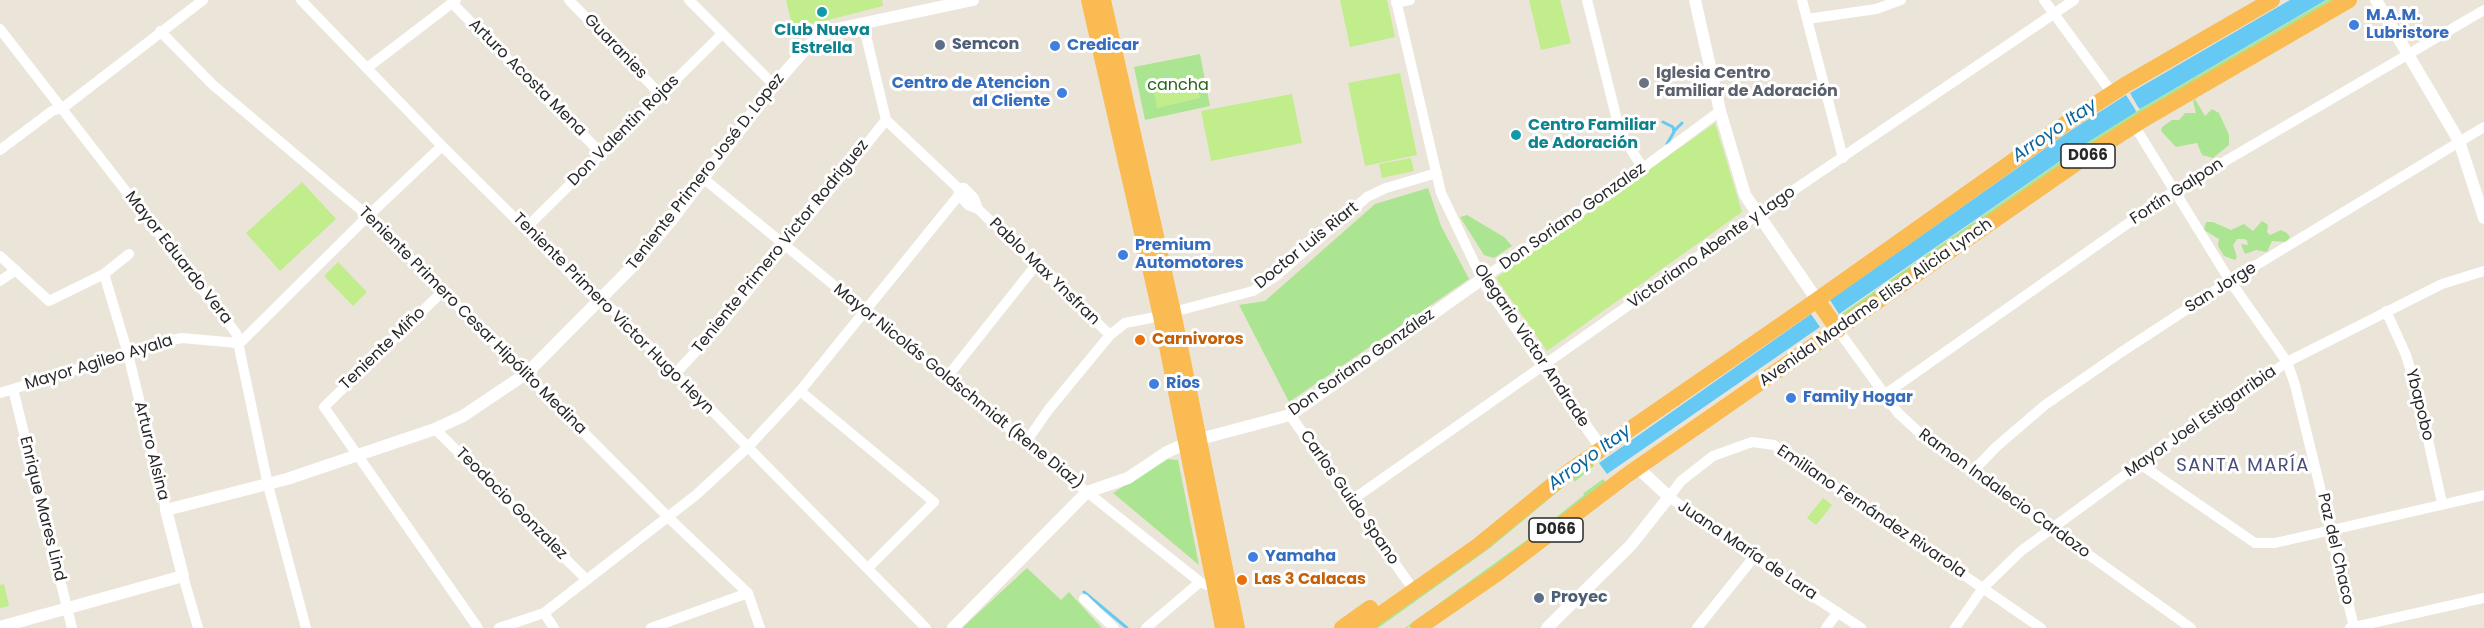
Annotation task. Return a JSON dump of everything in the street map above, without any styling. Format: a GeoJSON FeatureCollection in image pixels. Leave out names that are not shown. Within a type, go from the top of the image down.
{"type":"FeatureCollection","features":[{"type":"Feature","properties":{"kind":"highway"},"geometry":{"type":"LineString","coordinates":[[1089,0],[1167,314]]}},
{"type":"Feature","properties":{"kind":"highway"},"geometry":{"type":"LineString","coordinates":[[1103,0],[1193,441],[1237,628]]}},
{"type":"Feature","properties":{"kind":"highway","name":"D066"},"geometry":{"type":"LineString","coordinates":[[1361,628],[1479,545],[1602,448],[1819,303],[2068,122],[2112,93],[2272,0]]}},
{"type":"Feature","properties":{"kind":"highway","name":"Avenida Madame Elisa Alicia Lynch"},"geometry":{"type":"LineString","coordinates":[[1418,628],[1498,573],[1835,325],[2134,125],[2349,0]]}},
{"type":"Feature","properties":{"kind":"highway","name":"Ramon Indalecio Cardozo"},"geometry":{"type":"LineString","coordinates":[[1819,303],[1835,325]]}},
{"type":"Feature","properties":{"kind":"highway"},"geometry":{"type":"LineString","coordinates":[[1193,441],[1223,628]]}},
{"type":"Feature","properties":{"kind":"highway"},"geometry":{"type":"LineString","coordinates":[[1342,628],[1572,470]]}},
{"type":"Feature","properties":{"kind":"highway"},"geometry":{"type":"LineString","coordinates":[[1435,628],[1517,570],[1540,551],[1561,526]]}},
{"type":"Feature","properties":{"kind":"street"},"geometry":{"type":"LineString","coordinates":[[0,150],[52,111],[61,109],[203,0]]}},
{"type":"Feature","properties":{"kind":"street","name":"Teniente Primero Victor Hugo Heyn"},"geometry":{"type":"LineString","coordinates":[[301,0],[442,146],[582,285],[612,309],[926,628]]}},
{"type":"Feature","properties":{"kind":"street","name":"Guaranies"},"geometry":{"type":"LineString","coordinates":[[569,0],[660,94]]}},
{"type":"Feature","properties":{"kind":"street"},"geometry":{"type":"LineString","coordinates":[[689,0],[774,85]]}},
{"type":"Feature","properties":{"kind":"street","name":"Teniente Primero José D. Lopez"},"geometry":{"type":"LineString","coordinates":[[166,510],[268,485],[435,429],[463,417],[527,373],[633,266],[704,179],[774,85],[809,45],[822,34],[941,3],[973,0]]}},
{"type":"Feature","properties":{"kind":"street"},"geometry":{"type":"LineString","coordinates":[[1396,2],[1410,0]]}},
{"type":"Feature","properties":{"kind":"street"},"geometry":{"type":"LineString","coordinates":[[1587,0],[1617,120],[1626,142],[1643,168]]}},
{"type":"Feature","properties":{"kind":"street"},"geometry":{"type":"LineString","coordinates":[[1695,0],[1720,111],[1745,195],[1819,303]]}},
{"type":"Feature","properties":{"kind":"street"},"geometry":{"type":"LineString","coordinates":[[1802,0],[1843,158]]}},
{"type":"Feature","properties":{"kind":"street"},"geometry":{"type":"LineString","coordinates":[[1807,19],[1876,9],[1901,0]]}},
{"type":"Feature","properties":{"kind":"street"},"geometry":{"type":"LineString","coordinates":[[2044,0],[2112,93]]}},
{"type":"Feature","properties":{"kind":"street","name":"Victoriano Abente y Lago"},"geometry":{"type":"LineString","coordinates":[[1352,500],[1757,215],[2053,12],[2074,0]]}},
{"type":"Feature","properties":{"kind":"street"},"geometry":{"type":"LineString","coordinates":[[2376,0],[2459,141],[2484,218]]}},
{"type":"Feature","properties":{"kind":"street"},"geometry":{"type":"LineString","coordinates":[[367,68],[454,2]]}},
{"type":"Feature","properties":{"kind":"street","name":"Arturo Acosta Mena"},"geometry":{"type":"LineString","coordinates":[[454,2],[601,153]]}},
{"type":"Feature","properties":{"kind":"street","name":"Olegario Victor Andrade"},"geometry":{"type":"LineString","coordinates":[[1396,2],[1441,194],[1449,215],[1482,279],[1602,448]]}},
{"type":"Feature","properties":{"kind":"street","name":"Fortín Galpon"},"geometry":{"type":"LineString","coordinates":[[1884,395],[2174,191],[2484,10]]}},
{"type":"Feature","properties":{"kind":"street"},"geometry":{"type":"LineString","coordinates":[[499,628],[544,613],[696,495],[748,447],[800,391],[958,191],[886,120],[862,23]]}},
{"type":"Feature","properties":{"kind":"street","name":"Mayor Eduardo Vera"},"geometry":{"type":"LineString","coordinates":[[0,29],[236,333],[268,485],[306,628]]}},
{"type":"Feature","properties":{"kind":"street","name":"Teniente Primero Cesar Hipólito Medina"},"geometry":{"type":"LineString","coordinates":[[160,32],[213,85],[368,216],[442,292],[527,373],[668,517],[748,593],[760,628]]}},
{"type":"Feature","properties":{"kind":"street","name":"Don Valentin Rojas"},"geometry":{"type":"LineString","coordinates":[[526,228],[722,34]]}},
{"type":"Feature","properties":{"kind":"street","name":"Don Soriano Gonzalez"},"geometry":{"type":"LineString","coordinates":[[1482,279],[1643,168],[1720,111]]}},
{"type":"Feature","properties":{"kind":"street","name":"Teniente Primero Victor Rodriguez"},"geometry":{"type":"LineString","coordinates":[[675,374],[723,322],[886,120]]}},
{"type":"Feature","properties":{"kind":"street","name":"Paz del Chaco"},"geometry":{"type":"LineString","coordinates":[[2134,125],[2230,281],[2287,362],[2295,385],[2352,628]]}},
{"type":"Feature","properties":{"kind":"street","name":"San Jorge"},"geometry":{"type":"LineString","coordinates":[[1973,471],[1995,447],[2045,405],[2230,281],[2484,127]]}},
{"type":"Feature","properties":{"kind":"street"},"geometry":{"type":"LineString","coordinates":[[237,343],[242,341],[442,146]]}},
{"type":"Feature","properties":{"kind":"street","name":"Doctor Luis Riart"},"geometry":{"type":"LineString","coordinates":[[1110,335],[1125,323],[1253,291],[1275,276],[1367,197],[1386,188],[1437,173]]}},
{"type":"Feature","properties":{"kind":"street","name":"Mayor Nicolás Goldschmidt (Rene Diaz)"},"geometry":{"type":"LineString","coordinates":[[704,179],[1087,492],[1200,582],[1216,589]]}},
{"type":"Feature","properties":{"kind":"street","name":"Pablo Max Ynsfran"},"geometry":{"type":"LineString","coordinates":[[958,191],[964,189],[974,198],[978,209],[1110,335]]}},
{"type":"Feature","properties":{"kind":"street"},"geometry":{"type":"LineString","coordinates":[[0,256],[49,301],[104,274],[129,254]]}},
{"type":"Feature","properties":{"kind":"street"},"geometry":{"type":"LineString","coordinates":[[947,377],[1036,265]]}},
{"type":"Feature","properties":{"kind":"street"},"geometry":{"type":"LineString","coordinates":[[0,281],[16,270]]}},
{"type":"Feature","properties":{"kind":"street","name":"Mayor Joel Estigarribia"},"geometry":{"type":"LineString","coordinates":[[1955,628],[1983,588],[2021,551],[2140,464],[2287,362],[2386,310],[2442,284],[2484,271]]}},
{"type":"Feature","properties":{"kind":"street","name":"Arturo Alsina"},"geometry":{"type":"LineString","coordinates":[[104,274],[128,354],[198,628]]}},
{"type":"Feature","properties":{"kind":"street","name":"Don Soriano González"},"geometry":{"type":"LineString","coordinates":[[1193,441],[1290,415],[1482,279]]}},
{"type":"Feature","properties":{"kind":"street","name":"Teniente Miño"},"geometry":{"type":"LineString","coordinates":[[357,456],[324,407],[442,292]]}},
{"type":"Feature","properties":{"kind":"street","name":"Ybapobo"},"geometry":{"type":"LineString","coordinates":[[2386,310],[2406,355],[2418,395],[2442,503]]}},
{"type":"Feature","properties":{"kind":"street","name":"Ramon Indalecio Cardozo"},"geometry":{"type":"LineString","coordinates":[[1835,325],[1898,413],[1924,437],[2191,628]]}},
{"type":"Feature","properties":{"kind":"street"},"geometry":{"type":"LineString","coordinates":[[1026,442],[1049,409],[1110,335]]}},
{"type":"Feature","properties":{"kind":"street","name":"Mayor Agileo Ayala"},"geometry":{"type":"LineString","coordinates":[[0,393],[182,338],[237,343]]}},
{"type":"Feature","properties":{"kind":"street","name":"Enrique Mares Lind"},"geometry":{"type":"LineString","coordinates":[[13,389],[72,628]]}},
{"type":"Feature","properties":{"kind":"street"},"geometry":{"type":"LineString","coordinates":[[800,391],[934,502],[868,568]]}},
{"type":"Feature","properties":{"kind":"street","name":"Carlos Guido Spano"},"geometry":{"type":"LineString","coordinates":[[1290,415],[1408,582]]}},
{"type":"Feature","properties":{"kind":"street","name":"Teodocio Gonzalez"},"geometry":{"type":"LineString","coordinates":[[435,429],[587,580]]}},
{"type":"Feature","properties":{"kind":"street"},"geometry":{"type":"LineString","coordinates":[[953,628],[1087,492],[1128,478],[1167,452],[1193,441]]}},
{"type":"Feature","properties":{"kind":"street","name":"Emiliano Fernández Rivarola"},"geometry":{"type":"LineString","coordinates":[[1547,628],[1631,545],[1681,481],[1713,456],[1748,442],[1764,442],[1774,445],[2041,628]]}},
{"type":"Feature","properties":{"kind":"street"},"geometry":{"type":"LineString","coordinates":[[357,456],[478,628]]}},
{"type":"Feature","properties":{"kind":"street"},"geometry":{"type":"LineString","coordinates":[[2140,464],[2254,543],[2276,543],[2484,495]]}},
{"type":"Feature","properties":{"kind":"street","name":"Juana María de Lara"},"geometry":{"type":"LineString","coordinates":[[1638,468],[1669,497],[1861,628]]}},
{"type":"Feature","properties":{"kind":"street"},"geometry":{"type":"LineString","coordinates":[[1697,628],[1754,557]]}},
{"type":"Feature","properties":{"kind":"street"},"geometry":{"type":"LineString","coordinates":[[0,627],[183,576]]}},
{"type":"Feature","properties":{"kind":"street"},"geometry":{"type":"LineString","coordinates":[[1146,628],[1200,582]]}},
{"type":"Feature","properties":{"kind":"street"},"geometry":{"type":"LineString","coordinates":[[651,628],[748,593]]}},
{"type":"Feature","properties":{"kind":"street"},"geometry":{"type":"LineString","coordinates":[[2352,628],[2484,598]]}},
{"type":"Feature","properties":{"kind":"street"},"geometry":{"type":"LineString","coordinates":[[1084,599],[1114,628]]}},
{"type":"Feature","properties":{"kind":"street"},"geometry":{"type":"LineString","coordinates":[[1826,628],[1838,612]]}},
{"type":"Feature","properties":{"kind":"street"},"geometry":{"type":"LineString","coordinates":[[544,613],[554,628]]}},
{"type":"Feature","properties":{"kind":"green space","name":"Club Nueva Estrella"},"geometry":{"type":"Polygon","coordinates":[[[786,0],[882,0],[883,6],[793,29],[786,0]]]}},
{"type":"Feature","properties":{"kind":"green space"},"geometry":{"type":"Polygon","coordinates":[[[1340,0],[1387,0],[1395,37],[1350,47],[1340,0]]]}},
{"type":"Feature","properties":{"kind":"green space"},"geometry":{"type":"Polygon","coordinates":[[[1529,0],[1560,0],[1571,43],[1541,50],[1529,0]]]}},
{"type":"Feature","properties":{"kind":"green space"},"geometry":{"type":"Polygon","coordinates":[[[2327,0],[2338,0],[1843,319],[1840,315],[2081,147],[2137,111],[2327,0]]]}},
{"type":"Feature","properties":{"kind":"green space","name":"cancha"},"geometry":{"type":"Polygon","coordinates":[[[1200,54],[1210,106],[1145,120],[1134,67],[1200,54]]]}},
{"type":"Feature","properties":{"kind":"green space"},"geometry":{"type":"Polygon","coordinates":[[[1400,73],[1417,155],[1365,166],[1348,83],[1400,73]]]}},
{"type":"Feature","properties":{"kind":"green space"},"geometry":{"type":"Polygon","coordinates":[[[1195,78],[1200,98],[1157,108],[1153,87],[1195,78]]]}},
{"type":"Feature","properties":{"kind":"green space"},"geometry":{"type":"Polygon","coordinates":[[[1292,94],[1302,143],[1211,161],[1201,111],[1292,94]]]}},
{"type":"Feature","properties":{"kind":"green space"},"geometry":{"type":"Polygon","coordinates":[[[2195,99],[2205,116],[2212,109],[2219,113],[2229,135],[2229,145],[2213,158],[2202,155],[2197,143],[2176,147],[2161,131],[2162,127],[2172,120],[2179,120],[2185,113],[2196,113],[2193,101],[2195,99]]]}},
{"type":"Feature","properties":{"kind":"green space"},"geometry":{"type":"Polygon","coordinates":[[[1715,123],[1742,212],[1547,351],[1496,278],[1715,123]]]}},
{"type":"Feature","properties":{"kind":"green space"},"geometry":{"type":"Polygon","coordinates":[[[1411,158],[1414,171],[1382,178],[1379,164],[1411,158]]]}},
{"type":"Feature","properties":{"kind":"green space"},"geometry":{"type":"Polygon","coordinates":[[[302,182],[336,219],[280,271],[246,233],[302,182]]]}},
{"type":"Feature","properties":{"kind":"green space"},"geometry":{"type":"Polygon","coordinates":[[[1428,188],[1441,226],[1469,279],[1289,402],[1239,305],[1265,301],[1375,204],[1428,188]]]}},
{"type":"Feature","properties":{"kind":"green space"},"geometry":{"type":"Polygon","coordinates":[[[1467,215],[1504,237],[1512,246],[1494,258],[1484,255],[1460,217],[1467,215]]]}},
{"type":"Feature","properties":{"kind":"green space"},"geometry":{"type":"Polygon","coordinates":[[[2262,221],[2268,225],[2267,232],[2270,235],[2281,230],[2287,233],[2290,237],[2287,242],[2272,241],[2267,252],[2256,250],[2245,254],[2241,244],[2248,245],[2247,241],[2237,239],[2233,245],[2237,257],[2235,260],[2224,256],[2218,246],[2219,239],[2204,230],[2206,222],[2213,222],[2231,230],[2244,224],[2253,231],[2262,221]]]}},
{"type":"Feature","properties":{"kind":"green space"},"geometry":{"type":"Polygon","coordinates":[[[338,262],[367,292],[353,306],[324,276],[338,262]]]}},
{"type":"Feature","properties":{"kind":"green space"},"geometry":{"type":"Polygon","coordinates":[[[1166,459],[1178,460],[1199,565],[1113,493],[1166,459]]]}},
{"type":"Feature","properties":{"kind":"green space"},"geometry":{"type":"Polygon","coordinates":[[[1592,464],[1594,466],[1491,550],[1380,628],[1373,628],[1592,464]]]}},
{"type":"Feature","properties":{"kind":"green space"},"geometry":{"type":"Polygon","coordinates":[[[1603,479],[1607,483],[1502,561],[1407,628],[1400,628],[1603,479]]]}},
{"type":"Feature","properties":{"kind":"green space"},"geometry":{"type":"Polygon","coordinates":[[[1823,498],[1832,505],[1816,525],[1807,518],[1823,498]]]}},
{"type":"Feature","properties":{"kind":"green space"},"geometry":{"type":"Polygon","coordinates":[[[1027,568],[1061,600],[1069,592],[1102,628],[962,628],[1027,568]]]}},
{"type":"Feature","properties":{"kind":"green space"},"geometry":{"type":"Polygon","coordinates":[[[4,584],[9,606],[0,608],[0,585],[4,584]]]}},
{"type":"Feature","properties":{"kind":"water"},"geometry":{"type":"Polygon","coordinates":[[[2290,0],[2326,0],[2140,109],[2130,93],[2290,0]]]}},
{"type":"Feature","properties":{"kind":"water"},"geometry":{"type":"Polygon","coordinates":[[[2126,95],[2136,112],[2082,146],[1839,314],[1830,300],[2070,131],[2126,95]]]}},
{"type":"Feature","properties":{"kind":"water"},"geometry":{"type":"Polygon","coordinates":[[[1811,314],[1820,327],[1607,474],[1599,463],[1811,314]]]}},
{"type":"Feature","properties":{"kind":"pier"},"geometry":{"type":"Polygon","coordinates":[[[1573,479],[1584,495],[1538,532],[1405,628],[1378,628],[1490,548],[1573,479]]]}},
{"type":"Feature","properties":{"kind":"waterway"},"geometry":{"type":"LineString","coordinates":[[1663,122],[1673,127],[1674,132],[1667,144]]}},
{"type":"Feature","properties":{"kind":"waterway"},"geometry":{"type":"LineString","coordinates":[[1675,130],[1682,123]]}},
{"type":"Feature","properties":{"kind":"waterway"},"geometry":{"type":"LineString","coordinates":[[1084,592],[1127,628]]}},
{"type":"Feature","properties":{"kind":"place","name":"Club Nueva Estrella"},"geometry":{"type":"Point","coordinates":[822,12]}},
{"type":"Feature","properties":{"kind":"place","name":"M.A.M. Lubristore"},"geometry":{"type":"Point","coordinates":[2354,25]}},
{"type":"Feature","properties":{"kind":"place","name":"Semcon"},"geometry":{"type":"Point","coordinates":[940,45]}},
{"type":"Feature","properties":{"kind":"place","name":"Credicar"},"geometry":{"type":"Point","coordinates":[1055,46]}},
{"type":"Feature","properties":{"kind":"place","name":"Iglesia Centro Familiar de Adoración"},"geometry":{"type":"Point","coordinates":[1644,83]}},
{"type":"Feature","properties":{"kind":"place","name":"Centro de Atencion al Cliente"},"geometry":{"type":"Point","coordinates":[1062,93]}},
{"type":"Feature","properties":{"kind":"place","name":"Centro Familiar de Adoración"},"geometry":{"type":"Point","coordinates":[1516,135]}},
{"type":"Feature","properties":{"kind":"place","name":"Premium Automotores"},"geometry":{"type":"Point","coordinates":[1123,255]}},
{"type":"Feature","properties":{"kind":"place","name":"Carnivoros"},"geometry":{"type":"Point","coordinates":[1140,340]}},
{"type":"Feature","properties":{"kind":"place","name":"Rios"},"geometry":{"type":"Point","coordinates":[1154,384]}},
{"type":"Feature","properties":{"kind":"place","name":"Family Hogar"},"geometry":{"type":"Point","coordinates":[1791,398]}},
{"type":"Feature","properties":{"kind":"place","name":"Yamaha"},"geometry":{"type":"Point","coordinates":[1253,557]}},
{"type":"Feature","properties":{"kind":"place","name":"Las 3 Calacas"},"geometry":{"type":"Point","coordinates":[1242,580]}},
{"type":"Feature","properties":{"kind":"place","name":"Proyec"},"geometry":{"type":"Point","coordinates":[1539,598]}},
{"type":"Feature","properties":{"kind":"district","name":"SANTA MARÍA"},"geometry":{"type":"Point","coordinates":[2243,466]}},
{"type":"Feature","properties":{"kind":"water label","name":"Arroyo Itay"},"geometry":{"type":"Point","coordinates":[2055,131]}},
{"type":"Feature","properties":{"kind":"water label","name":"Arroyo Itay"},"geometry":{"type":"Point","coordinates":[1590,458]}}]}
